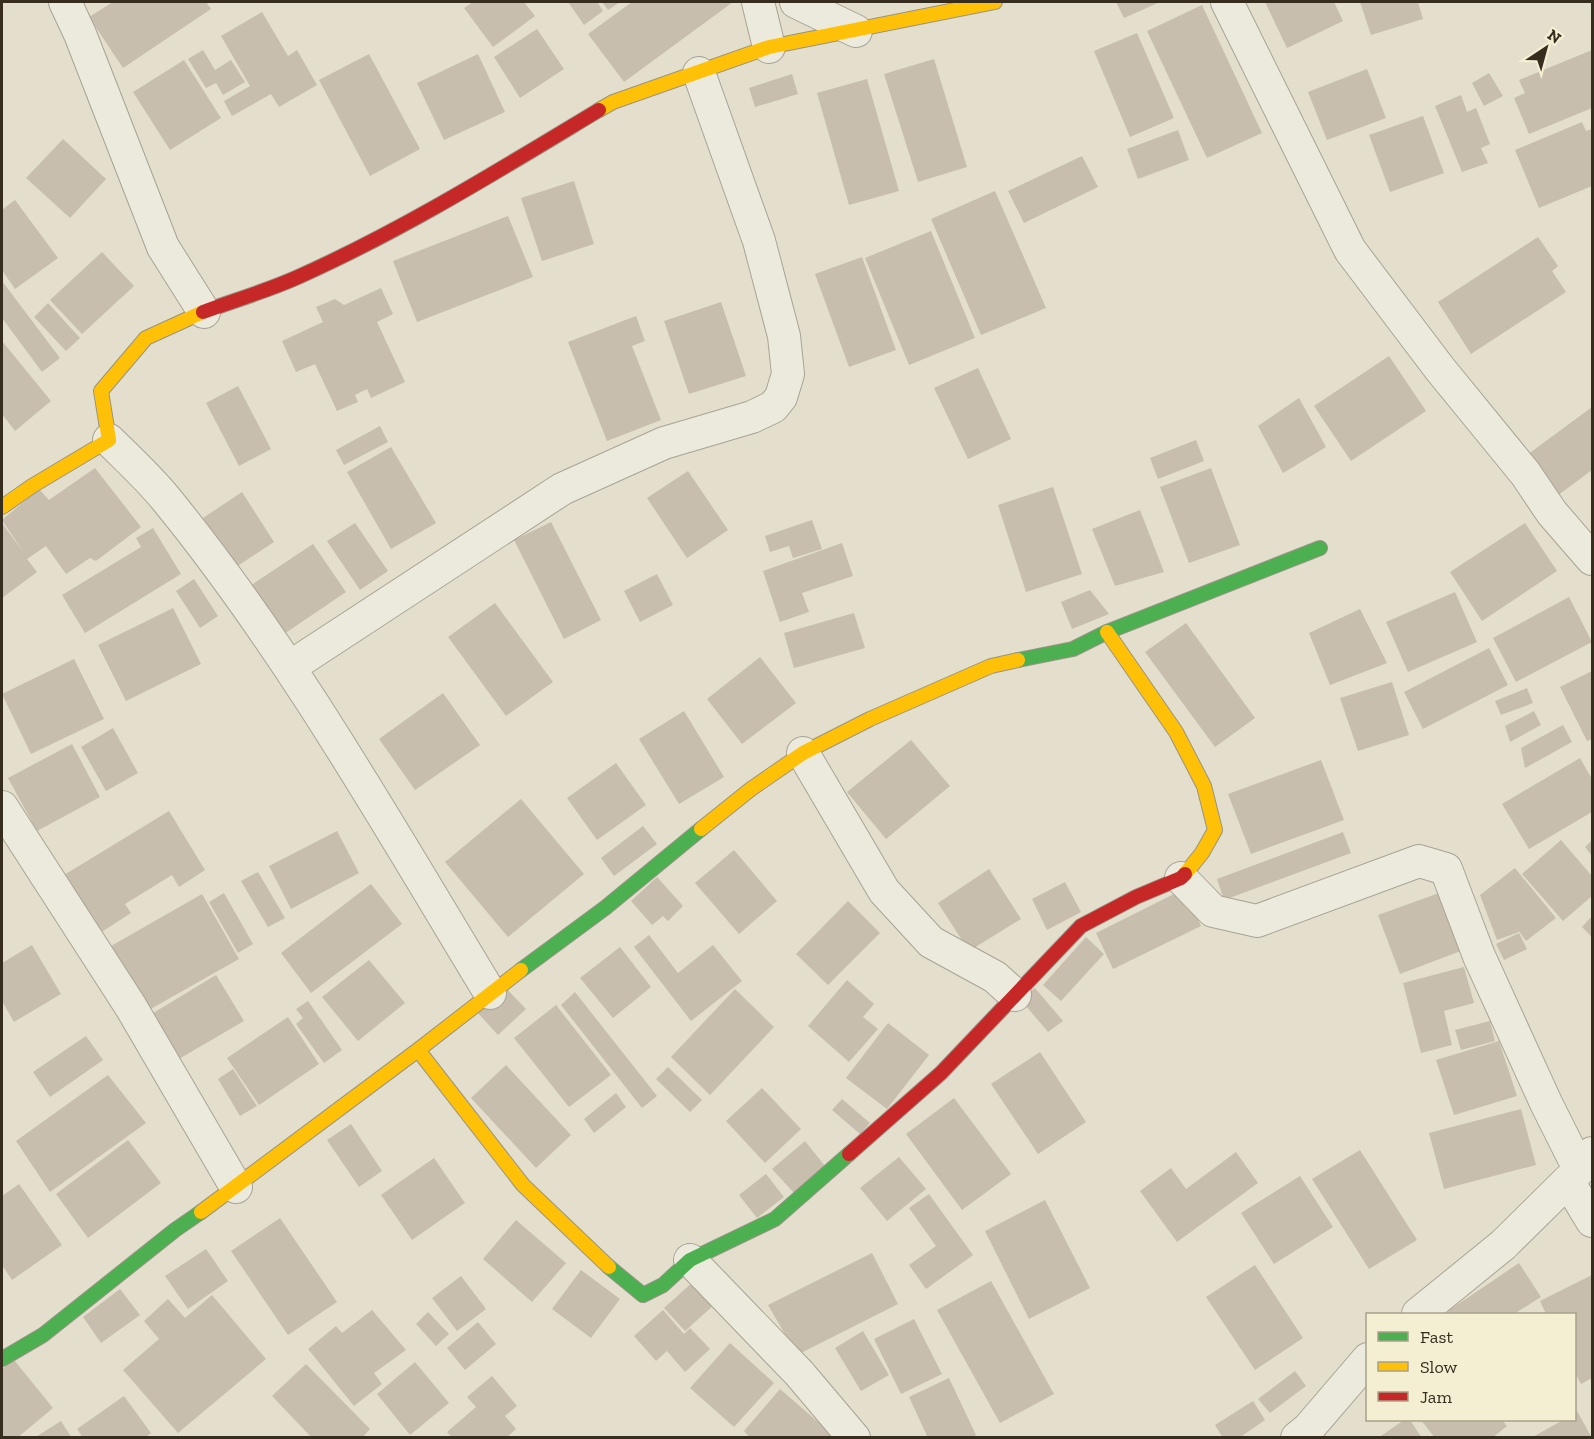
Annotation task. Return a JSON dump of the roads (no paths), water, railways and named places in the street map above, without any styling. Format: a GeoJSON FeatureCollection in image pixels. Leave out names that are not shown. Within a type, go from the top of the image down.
{"type":"FeatureCollection","features":[{"type":"Feature","properties":{"kind":"street"},"geometry":{"type":"LineString","coordinates":[[65,2],[80,34],[163,247],[204,312]]}},
{"type":"Feature","properties":{"kind":"street"},"geometry":{"type":"LineString","coordinates":[[758,2],[770,47]]}},
{"type":"Feature","properties":{"kind":"street"},"geometry":{"type":"LineString","coordinates":[[796,2],[856,31]]}},
{"type":"Feature","properties":{"kind":"street"},"geometry":{"type":"LineString","coordinates":[[490,993],[290,667],[238,593],[165,497],[109,440],[100,391],[146,338],[204,312],[296,278],[371,242],[453,198],[613,102],[770,47],[995,2]]}},
{"type":"Feature","properties":{"kind":"street"},"geometry":{"type":"LineString","coordinates":[[1227,2],[1350,250],[1440,369],[1525,473],[1552,513],[1593,559]]}},
{"type":"Feature","properties":{"kind":"street"},"geometry":{"type":"LineString","coordinates":[[290,667],[562,489],[664,443],[752,417],[773,407],[781,397],[788,374],[784,336],[759,241],[699,73]]}},
{"type":"Feature","properties":{"kind":"street"},"geometry":{"type":"LineString","coordinates":[[2,507],[32,486],[109,440]]}},
{"type":"Feature","properties":{"kind":"street"},"geometry":{"type":"LineString","coordinates":[[2,1359],[44,1335],[175,1230],[236,1187],[605,908],[751,789],[803,753],[870,719],[991,666],[1073,649],[1107,632],[1320,548]]}},
{"type":"Feature","properties":{"kind":"street"},"geometry":{"type":"LineString","coordinates":[[418,1050],[523,1185],[575,1237],[643,1295],[663,1285],[690,1260],[775,1219],[941,1073],[1081,926],[1136,897],[1181,878],[1202,853],[1215,830],[1204,786],[1176,732],[1107,632]]}},
{"type":"Feature","properties":{"kind":"street"},"geometry":{"type":"LineString","coordinates":[[803,753],[884,891],[931,942],[995,977],[1015,994]]}},
{"type":"Feature","properties":{"kind":"street"},"geometry":{"type":"LineString","coordinates":[[2,807],[131,1007],[236,1187]]}},
{"type":"Feature","properties":{"kind":"street"},"geometry":{"type":"LineString","coordinates":[[1181,878],[1213,911],[1257,921],[1419,861],[1446,869],[1479,956],[1546,1103],[1573,1157],[1581,1167],[1593,1221]]}},
{"type":"Feature","properties":{"kind":"street"},"geometry":{"type":"LineString","coordinates":[[1419,1313],[1503,1245],[1581,1167]]}},
{"type":"Feature","properties":{"kind":"street"},"geometry":{"type":"LineString","coordinates":[[690,1260],[799,1373],[854,1437]]}},
{"type":"Feature","properties":{"kind":"street"},"geometry":{"type":"LineString","coordinates":[[1297,1437],[1308,1429],[1366,1361]]}}]}
